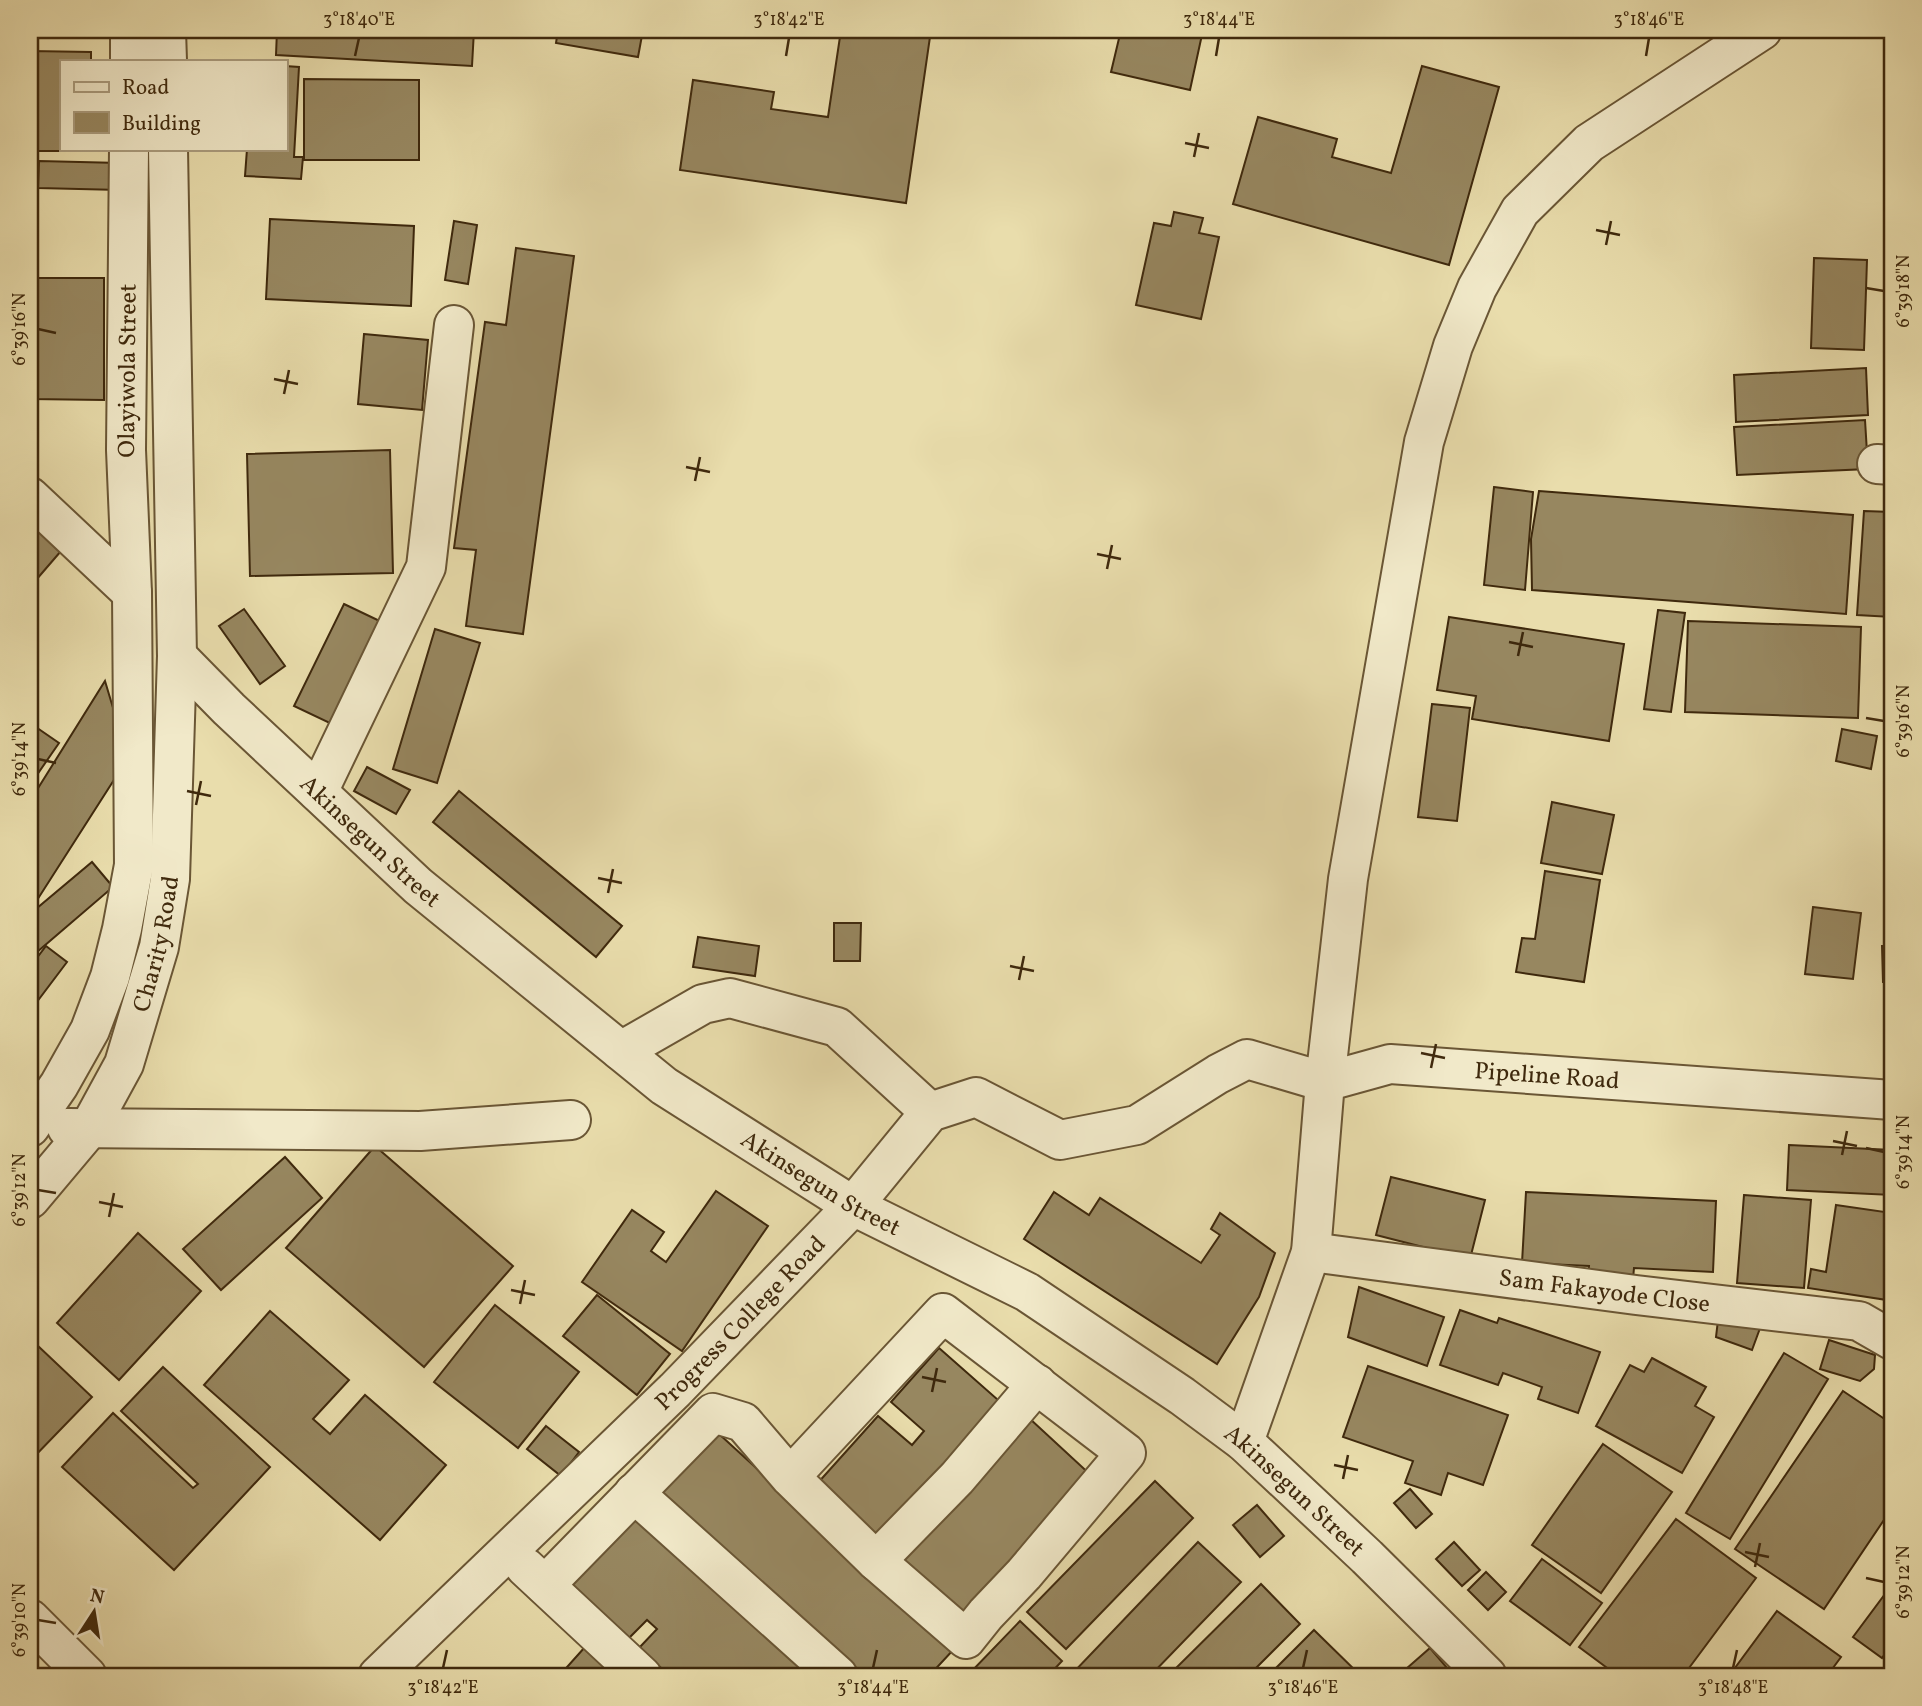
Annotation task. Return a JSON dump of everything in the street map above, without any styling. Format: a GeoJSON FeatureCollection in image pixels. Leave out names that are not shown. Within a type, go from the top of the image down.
{"type":"FeatureCollection","features":[{"type":"Feature","properties":{"kind":"street"},"geometry":{"type":"LineString","coordinates":[[130,30],[130,60]]}},
{"type":"Feature","properties":{"kind":"street"},"geometry":{"type":"LineString","coordinates":[[166,30],[167,60]]}},
{"type":"Feature","properties":{"kind":"street"},"geometry":{"type":"LineString","coordinates":[[1244,1442],[1311,1252],[1325,1082],[1348,879],[1424,442],[1453,346],[1477,288],[1520,211],[1589,144],[1762,30]]}},
{"type":"Feature","properties":{"kind":"street","name":"Olayiwola Street"},"geometry":{"type":"LineString","coordinates":[[129,150],[126,450],[132,593]]}},
{"type":"Feature","properties":{"kind":"street","name":"Charity Road"},"geometry":{"type":"LineString","coordinates":[[30,1199],[88,1130],[124,1064],[159,947],[170,879],[177,656],[168,150]]}},
{"type":"Feature","properties":{"kind":"street"},"geometry":{"type":"LineString","coordinates":[[318,792],[426,567],[454,325]]}},
{"type":"Feature","properties":{"kind":"street"},"geometry":{"type":"LineString","coordinates":[[30,497],[132,593]]}},
{"type":"Feature","properties":{"kind":"street","name":"Charity Road"},"geometry":{"type":"LineString","coordinates":[[30,1126],[59,1085],[90,1030],[110,977],[122,929],[134,865],[132,593]]}},
{"type":"Feature","properties":{"kind":"street","name":"Akinsegun Street"},"geometry":{"type":"LineString","coordinates":[[177,656],[229,709],[418,886],[664,1086],[853,1206],[1027,1292],[1181,1396],[1244,1442],[1367,1557],[1487,1676]]}},
{"type":"Feature","properties":{"kind":"street"},"geometry":{"type":"LineString","coordinates":[[621,1051],[703,1004],[730,998],[837,1027],[930,1112],[976,1097],[1060,1140],[1137,1125],[1247,1059],[1325,1082]]}},
{"type":"Feature","properties":{"kind":"street","name":"Pipeline Road"},"geometry":{"type":"LineString","coordinates":[[1325,1082],[1390,1064],[1892,1100]]}},
{"type":"Feature","properties":{"kind":"street","name":"Progress College Road"},"geometry":{"type":"LineString","coordinates":[[378,1676],[648,1418],[853,1206],[930,1112]]}},
{"type":"Feature","properties":{"kind":"street"},"geometry":{"type":"LineString","coordinates":[[30,1126],[88,1130],[420,1131],[571,1120]]}},
{"type":"Feature","properties":{"kind":"street","name":"Sam Fakayode Close"},"geometry":{"type":"LineString","coordinates":[[1311,1252],[1859,1321],[1892,1340]]}},
{"type":"Feature","properties":{"kind":"street"},"geometry":{"type":"LineString","coordinates":[[545,1585],[713,1413],[743,1422],[790,1477],[876,1561],[966,1639],[1126,1453],[943,1313],[790,1477]]}},
{"type":"Feature","properties":{"kind":"street"},"geometry":{"type":"LineString","coordinates":[[876,1561],[957,1478],[1037,1384]]}},
{"type":"Feature","properties":{"kind":"street"},"geometry":{"type":"LineString","coordinates":[[634,1493],[838,1676]]}},
{"type":"Feature","properties":{"kind":"street"},"geometry":{"type":"LineString","coordinates":[[508,1551],[642,1676]]}},
{"type":"Feature","properties":{"kind":"street"},"geometry":{"type":"LineString","coordinates":[[30,1619],[87,1676]]}},
{"type":"Feature","properties":{"kind":"building"},"geometry":{"type":"Polygon","coordinates":[[[277,30],[474,30],[472,66],[276,55],[277,30]]]}},
{"type":"Feature","properties":{"kind":"building"},"geometry":{"type":"Polygon","coordinates":[[[558,30],[643,30],[638,57],[556,43],[558,30]]]}},
{"type":"Feature","properties":{"kind":"building"},"geometry":{"type":"Polygon","coordinates":[[[841,30],[931,30],[906,203],[680,170],[693,80],[774,92],[771,109],[828,117],[841,30]]]}},
{"type":"Feature","properties":{"kind":"building"},"geometry":{"type":"Polygon","coordinates":[[[1121,30],[1203,30],[1190,90],[1111,72],[1121,30]]]}},
{"type":"Feature","properties":{"kind":"building"},"geometry":{"type":"Polygon","coordinates":[[[30,51],[91,52],[91,60],[60,60],[60,150],[90,151],[30,151],[30,51]]]}},
{"type":"Feature","properties":{"kind":"building"},"geometry":{"type":"Polygon","coordinates":[[[287,66],[299,67],[294,157],[303,157],[301,179],[245,176],[247,150],[287,150],[287,66]]]}},
{"type":"Feature","properties":{"kind":"building"},"geometry":{"type":"Polygon","coordinates":[[[1422,66],[1499,87],[1449,265],[1233,204],[1258,117],[1337,139],[1332,157],[1391,173],[1422,66]]]}},
{"type":"Feature","properties":{"kind":"building"},"geometry":{"type":"Polygon","coordinates":[[[304,79],[419,80],[419,160],[304,160],[304,79]]]}},
{"type":"Feature","properties":{"kind":"building"},"geometry":{"type":"Polygon","coordinates":[[[39,161],[120,163],[120,190],[38,188],[39,161]]]}},
{"type":"Feature","properties":{"kind":"building"},"geometry":{"type":"Polygon","coordinates":[[[1174,212],[1203,218],[1199,233],[1219,237],[1201,319],[1136,305],[1154,223],[1171,226],[1174,212]]]}},
{"type":"Feature","properties":{"kind":"building"},"geometry":{"type":"Polygon","coordinates":[[[270,219],[414,226],[411,306],[266,299],[270,219]]]}},
{"type":"Feature","properties":{"kind":"building"},"geometry":{"type":"Polygon","coordinates":[[[454,221],[477,225],[468,284],[445,280],[454,221]]]}},
{"type":"Feature","properties":{"kind":"building"},"geometry":{"type":"Polygon","coordinates":[[[516,248],[574,256],[523,634],[466,626],[476,550],[454,548],[485,322],[506,325],[516,248]]]}},
{"type":"Feature","properties":{"kind":"building"},"geometry":{"type":"Polygon","coordinates":[[[1814,258],[1867,260],[1864,350],[1811,348],[1814,258]]]}},
{"type":"Feature","properties":{"kind":"building"},"geometry":{"type":"Polygon","coordinates":[[[30,278],[104,278],[104,400],[30,399],[30,278]]]}},
{"type":"Feature","properties":{"kind":"building"},"geometry":{"type":"Polygon","coordinates":[[[364,334],[428,340],[422,410],[358,404],[364,334]]]}},
{"type":"Feature","properties":{"kind":"building"},"geometry":{"type":"Polygon","coordinates":[[[1866,368],[1868,415],[1736,422],[1734,375],[1866,368]]]}},
{"type":"Feature","properties":{"kind":"building"},"geometry":{"type":"Polygon","coordinates":[[[1865,420],[1868,469],[1737,475],[1734,427],[1865,420]]]}},
{"type":"Feature","properties":{"kind":"building"},"geometry":{"type":"Polygon","coordinates":[[[390,450],[393,573],[250,576],[247,454],[390,450]]]}},
{"type":"Feature","properties":{"kind":"building"},"geometry":{"type":"Polygon","coordinates":[[[1494,487],[1533,492],[1525,590],[1484,585],[1494,487]]]}},
{"type":"Feature","properties":{"kind":"building"},"geometry":{"type":"Polygon","coordinates":[[[1539,491],[1853,515],[1846,614],[1532,590],[1531,539],[1539,491]]]}},
{"type":"Feature","properties":{"kind":"building"},"geometry":{"type":"Polygon","coordinates":[[[1864,511],[1892,512],[1892,617],[1857,615],[1864,511]]]}},
{"type":"Feature","properties":{"kind":"building"},"geometry":{"type":"Polygon","coordinates":[[[30,524],[61,551],[36,580],[30,575],[30,524]]]}},
{"type":"Feature","properties":{"kind":"building"},"geometry":{"type":"Polygon","coordinates":[[[344,604],[386,624],[336,726],[294,706],[344,604]]]}},
{"type":"Feature","properties":{"kind":"building"},"geometry":{"type":"Polygon","coordinates":[[[244,609],[285,666],[260,684],[219,626],[244,609]]]}},
{"type":"Feature","properties":{"kind":"building"},"geometry":{"type":"Polygon","coordinates":[[[1658,610],[1685,613],[1671,712],[1644,709],[1658,610]]]}},
{"type":"Feature","properties":{"kind":"building"},"geometry":{"type":"Polygon","coordinates":[[[1449,617],[1624,644],[1609,741],[1472,719],[1476,696],[1437,690],[1449,617]]]}},
{"type":"Feature","properties":{"kind":"building"},"geometry":{"type":"Polygon","coordinates":[[[1688,621],[1861,627],[1858,718],[1685,712],[1688,621]]]}},
{"type":"Feature","properties":{"kind":"building"},"geometry":{"type":"Polygon","coordinates":[[[435,629],[480,643],[437,783],[393,769],[435,629]]]}},
{"type":"Feature","properties":{"kind":"building"},"geometry":{"type":"Polygon","coordinates":[[[105,681],[128,758],[32,908],[30,801],[105,681]]]}},
{"type":"Feature","properties":{"kind":"building"},"geometry":{"type":"Polygon","coordinates":[[[1432,704],[1470,708],[1457,821],[1418,817],[1432,704]]]}},
{"type":"Feature","properties":{"kind":"building"},"geometry":{"type":"Polygon","coordinates":[[[30,723],[59,743],[30,785],[30,723]]]}},
{"type":"Feature","properties":{"kind":"building"},"geometry":{"type":"Polygon","coordinates":[[[1842,729],[1877,736],[1871,769],[1836,761],[1842,729]]]}},
{"type":"Feature","properties":{"kind":"building"},"geometry":{"type":"Polygon","coordinates":[[[367,767],[410,790],[396,814],[354,791],[367,767]]]}},
{"type":"Feature","properties":{"kind":"building"},"geometry":{"type":"Polygon","coordinates":[[[459,791],[622,926],[596,957],[433,822],[459,791]]]}},
{"type":"Feature","properties":{"kind":"building"},"geometry":{"type":"Polygon","coordinates":[[[1552,802],[1614,815],[1602,874],[1541,863],[1552,802]]]}},
{"type":"Feature","properties":{"kind":"building"},"geometry":{"type":"Polygon","coordinates":[[[92,862],[113,887],[30,958],[30,914],[92,862]]]}},
{"type":"Feature","properties":{"kind":"building"},"geometry":{"type":"Polygon","coordinates":[[[1545,871],[1600,880],[1584,982],[1516,972],[1522,938],[1535,939],[1545,871]]]}},
{"type":"Feature","properties":{"kind":"building"},"geometry":{"type":"Polygon","coordinates":[[[1813,907],[1861,913],[1853,979],[1805,974],[1813,907]]]}},
{"type":"Feature","properties":{"kind":"building"},"geometry":{"type":"Polygon","coordinates":[[[834,923],[861,923],[860,961],[834,961],[834,923]]]}},
{"type":"Feature","properties":{"kind":"building"},"geometry":{"type":"Polygon","coordinates":[[[698,937],[759,946],[755,976],[693,967],[698,937]]]}},
{"type":"Feature","properties":{"kind":"building"},"geometry":{"type":"Polygon","coordinates":[[[46,946],[67,962],[30,1011],[30,967],[46,946]]]}},
{"type":"Feature","properties":{"kind":"building"},"geometry":{"type":"Polygon","coordinates":[[[1882,946],[1892,946],[1892,981],[1883,982],[1882,946]]]}},
{"type":"Feature","properties":{"kind":"building"},"geometry":{"type":"Polygon","coordinates":[[[1886,987],[1892,987],[1892,1030],[1886,1030],[1886,987]]]}},
{"type":"Feature","properties":{"kind":"building"},"geometry":{"type":"Polygon","coordinates":[[[1789,1145],[1892,1150],[1892,1195],[1787,1190],[1789,1145]]]}},
{"type":"Feature","properties":{"kind":"building"},"geometry":{"type":"Polygon","coordinates":[[[375,1146],[513,1266],[424,1367],[286,1248],[375,1146]]]}},
{"type":"Feature","properties":{"kind":"building"},"geometry":{"type":"Polygon","coordinates":[[[285,1157],[322,1198],[221,1290],[183,1249],[285,1157]]]}},
{"type":"Feature","properties":{"kind":"building"},"geometry":{"type":"Polygon","coordinates":[[[1391,1177],[1485,1200],[1470,1259],[1376,1235],[1391,1177]]]}},
{"type":"Feature","properties":{"kind":"building"},"geometry":{"type":"Polygon","coordinates":[[[716,1191],[768,1226],[682,1351],[582,1282],[632,1210],[664,1232],[651,1251],[666,1262],[716,1191]]]}},
{"type":"Feature","properties":{"kind":"building"},"geometry":{"type":"Polygon","coordinates":[[[1054,1192],[1089,1215],[1100,1198],[1201,1263],[1220,1235],[1211,1229],[1220,1213],[1275,1253],[1259,1297],[1217,1364],[1024,1239],[1054,1192]]]}},
{"type":"Feature","properties":{"kind":"building"},"geometry":{"type":"Polygon","coordinates":[[[1526,1192],[1716,1201],[1713,1272],[1634,1268],[1633,1279],[1588,1277],[1589,1266],[1522,1263],[1526,1192]]]}},
{"type":"Feature","properties":{"kind":"building"},"geometry":{"type":"Polygon","coordinates":[[[1744,1195],[1811,1200],[1804,1288],[1737,1283],[1744,1195]]]}},
{"type":"Feature","properties":{"kind":"building"},"geometry":{"type":"Polygon","coordinates":[[[1836,1205],[1892,1213],[1892,1265],[1887,1300],[1808,1288],[1811,1269],[1826,1272],[1836,1205]]]}},
{"type":"Feature","properties":{"kind":"building"},"geometry":{"type":"Polygon","coordinates":[[[138,1233],[201,1291],[119,1380],[57,1323],[138,1233]]]}},
{"type":"Feature","properties":{"kind":"building"},"geometry":{"type":"Polygon","coordinates":[[[1359,1287],[1444,1317],[1427,1366],[1348,1337],[1359,1287]]]}},
{"type":"Feature","properties":{"kind":"building"},"geometry":{"type":"Polygon","coordinates":[[[597,1295],[670,1354],[637,1395],[563,1336],[597,1295]]]}},
{"type":"Feature","properties":{"kind":"building"},"geometry":{"type":"Polygon","coordinates":[[[495,1305],[579,1372],[518,1448],[434,1382],[495,1305]]]}},
{"type":"Feature","properties":{"kind":"building"},"geometry":{"type":"Polygon","coordinates":[[[1460,1310],[1497,1323],[1499,1318],[1600,1352],[1578,1413],[1538,1399],[1542,1387],[1503,1373],[1498,1385],[1440,1365],[1460,1310]]]}},
{"type":"Feature","properties":{"kind":"building"},"geometry":{"type":"Polygon","coordinates":[[[270,1311],[349,1380],[313,1419],[330,1434],[365,1395],[446,1465],[380,1540],[204,1385],[270,1311]]]}},
{"type":"Feature","properties":{"kind":"building"},"geometry":{"type":"Polygon","coordinates":[[[1719,1312],[1763,1320],[1752,1350],[1716,1337],[1719,1312]]]}},
{"type":"Feature","properties":{"kind":"building"},"geometry":{"type":"Polygon","coordinates":[[[1829,1340],[1875,1355],[1874,1369],[1860,1381],[1820,1369],[1829,1340]]]}},
{"type":"Feature","properties":{"kind":"building"},"geometry":{"type":"Polygon","coordinates":[[[37,1345],[92,1397],[30,1461],[30,1353],[37,1345]]]}},
{"type":"Feature","properties":{"kind":"building"},"geometry":{"type":"Polygon","coordinates":[[[939,1348],[1006,1407],[882,1545],[816,1485],[878,1416],[912,1445],[924,1431],[891,1402],[939,1348]]]}},
{"type":"Feature","properties":{"kind":"building"},"geometry":{"type":"Polygon","coordinates":[[[1784,1353],[1828,1379],[1730,1539],[1686,1513],[1784,1353]]]}},
{"type":"Feature","properties":{"kind":"building"},"geometry":{"type":"Polygon","coordinates":[[[1652,1358],[1706,1387],[1695,1406],[1714,1417],[1682,1473],[1596,1426],[1630,1365],[1644,1372],[1652,1358]]]}},
{"type":"Feature","properties":{"kind":"building"},"geometry":{"type":"Polygon","coordinates":[[[1368,1366],[1508,1415],[1483,1485],[1448,1473],[1441,1495],[1405,1483],[1413,1461],[1343,1437],[1368,1366]]]}},
{"type":"Feature","properties":{"kind":"building"},"geometry":{"type":"Polygon","coordinates":[[[163,1367],[270,1467],[174,1570],[62,1467],[113,1413],[193,1488],[198,1484],[121,1411],[163,1367]]]}},
{"type":"Feature","properties":{"kind":"building"},"geometry":{"type":"Polygon","coordinates":[[[1843,1391],[1892,1424],[1892,1508],[1824,1609],[1735,1549],[1843,1391]]]}},
{"type":"Feature","properties":{"kind":"building"},"geometry":{"type":"Polygon","coordinates":[[[1029,1418],[1094,1478],[959,1621],[894,1561],[1029,1418]]]}},
{"type":"Feature","properties":{"kind":"building"},"geometry":{"type":"Polygon","coordinates":[[[546,1426],[579,1452],[561,1476],[527,1449],[546,1426]]]}},
{"type":"Feature","properties":{"kind":"building"},"geometry":{"type":"Polygon","coordinates":[[[718,1433],[954,1649],[929,1676],[854,1676],[658,1497],[718,1433]]]}},
{"type":"Feature","properties":{"kind":"building"},"geometry":{"type":"Polygon","coordinates":[[[1603,1444],[1672,1492],[1601,1593],[1532,1545],[1603,1444]]]}},
{"type":"Feature","properties":{"kind":"building"},"geometry":{"type":"Polygon","coordinates":[[[1155,1481],[1193,1518],[1066,1649],[1027,1612],[1155,1481]]]}},
{"type":"Feature","properties":{"kind":"building"},"geometry":{"type":"Polygon","coordinates":[[[1410,1489],[1432,1514],[1416,1528],[1394,1503],[1410,1489]]]}},
{"type":"Feature","properties":{"kind":"building"},"geometry":{"type":"Polygon","coordinates":[[[1257,1505],[1284,1536],[1260,1557],[1233,1525],[1257,1505]]]}},
{"type":"Feature","properties":{"kind":"building"},"geometry":{"type":"Polygon","coordinates":[[[636,1515],[813,1676],[670,1676],[639,1648],[657,1629],[647,1620],[629,1638],[571,1586],[636,1515]]]}},
{"type":"Feature","properties":{"kind":"building"},"geometry":{"type":"Polygon","coordinates":[[[1676,1519],[1756,1578],[1683,1676],[1618,1676],[1579,1647],[1676,1519]]]}},
{"type":"Feature","properties":{"kind":"building"},"geometry":{"type":"Polygon","coordinates":[[[1198,1542],[1241,1582],[1150,1676],[1070,1676],[1198,1542]]]}},
{"type":"Feature","properties":{"kind":"building"},"geometry":{"type":"Polygon","coordinates":[[[1454,1542],[1480,1570],[1462,1586],[1436,1559],[1454,1542]]]}},
{"type":"Feature","properties":{"kind":"building"},"geometry":{"type":"Polygon","coordinates":[[[1542,1559],[1602,1603],[1570,1645],[1510,1601],[1542,1559]]]}},
{"type":"Feature","properties":{"kind":"building"},"geometry":{"type":"Polygon","coordinates":[[[1486,1572],[1506,1592],[1488,1610],[1468,1590],[1486,1572]]]}},
{"type":"Feature","properties":{"kind":"building"},"geometry":{"type":"Polygon","coordinates":[[[1261,1584],[1300,1624],[1248,1676],[1168,1676],[1261,1584]]]}},
{"type":"Feature","properties":{"kind":"building"},"geometry":{"type":"Polygon","coordinates":[[[1891,1586],[1892,1644],[1882,1658],[1853,1637],[1891,1586]]]}},
{"type":"Feature","properties":{"kind":"building"},"geometry":{"type":"Polygon","coordinates":[[[1777,1611],[1841,1657],[1827,1676],[1729,1676],[1777,1611]]]}},
{"type":"Feature","properties":{"kind":"building"},"geometry":{"type":"Polygon","coordinates":[[[1020,1621],[1062,1661],[1048,1676],[967,1676],[1020,1621]]]}},
{"type":"Feature","properties":{"kind":"building"},"geometry":{"type":"Polygon","coordinates":[[[1314,1630],[1361,1676],[1268,1676],[1314,1630]]]}},
{"type":"Feature","properties":{"kind":"building"},"geometry":{"type":"Polygon","coordinates":[[[585,1647],[617,1676],[559,1676],[585,1647]]]}},
{"type":"Feature","properties":{"kind":"building"},"geometry":{"type":"Polygon","coordinates":[[[1430,1648],[1454,1676],[1398,1676],[1430,1648]]]}}]}
